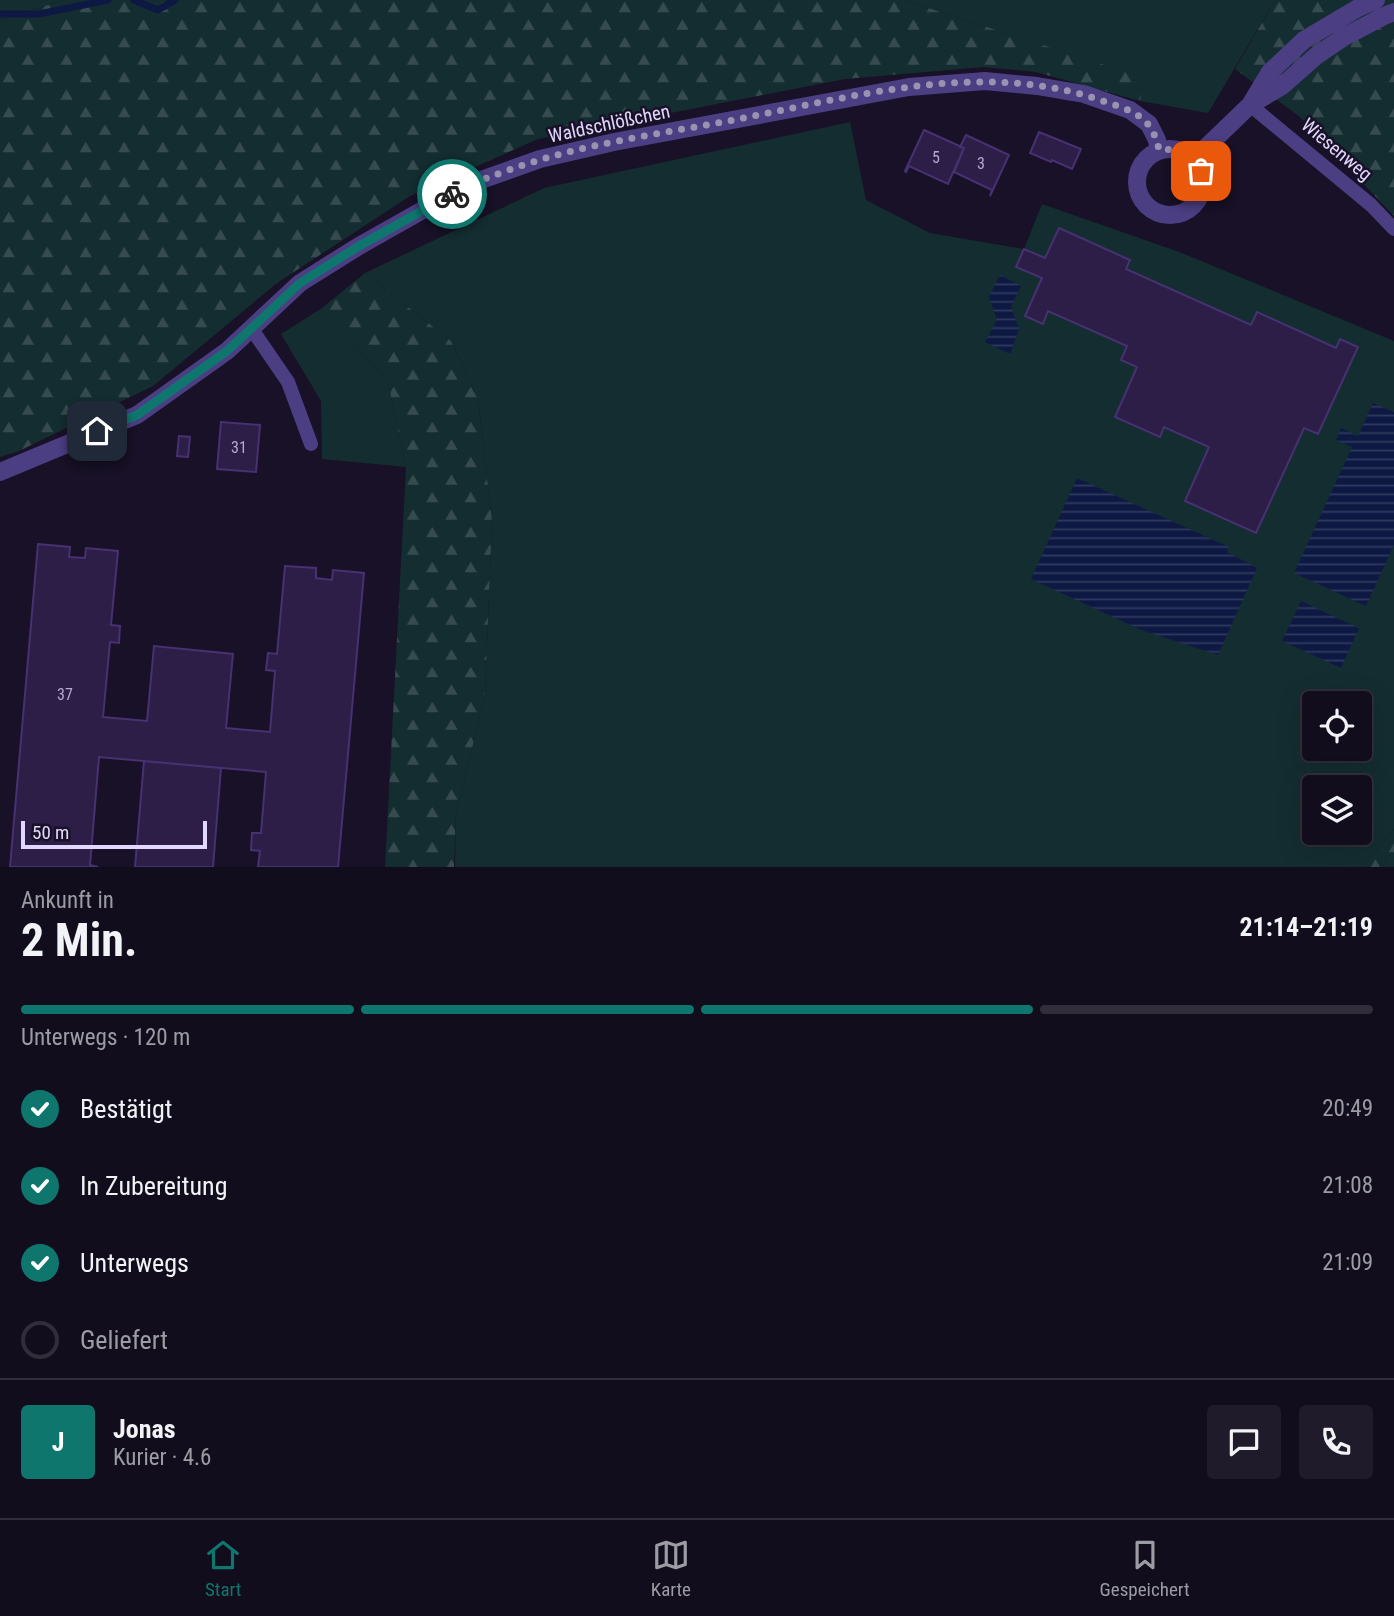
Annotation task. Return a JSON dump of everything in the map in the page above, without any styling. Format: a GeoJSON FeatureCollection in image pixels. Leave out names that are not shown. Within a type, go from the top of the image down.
{"type":"FeatureCollection","features":[{"type":"Feature","properties":{"kind":"street"},"geometry":{"type":"LineString","coordinates":[[1250,105],[1270,72],[1304,40],[1376,0]]}},
{"type":"Feature","properties":{"kind":"street"},"geometry":{"type":"LineString","coordinates":[[1194,159],[1250,105],[1282,86],[1316,56],[1344,37],[1394,12]]}},
{"type":"Feature","properties":{"kind":"street","name":"Waldschlößchen"},"geometry":{"type":"LineString","coordinates":[[0,472],[137,415],[227,351],[300,283],[467,185],[540,159],[614,142],[909,87],[985,81],[1084,94],[1130,110],[1149,124],[1159,150]]}},
{"type":"Feature","properties":{"kind":"street"},"geometry":{"type":"LineString","coordinates":[[1170,149],[1194,159],[1204,183],[1201,196],[1193,207],[1169,217],[1145,206],[1138,195],[1136,182],[1139,169],[1146,158],[1159,150],[1170,149]]}},
{"type":"Feature","properties":{"kind":"lane","name":"Wiesenweg"},"geometry":{"type":"LineString","coordinates":[[1250,105],[1371,205],[1394,229]]}},
{"type":"Feature","properties":{"kind":"lane"},"geometry":{"type":"LineString","coordinates":[[251,328],[288,382],[312,444]]}},
{"type":"Feature","properties":{"kind":"green space"},"geometry":{"type":"Polygon","coordinates":[[[0,0],[64,0],[0,20],[0,0]]]}},
{"type":"Feature","properties":{"kind":"green space"},"geometry":{"type":"Polygon","coordinates":[[[64,0],[904,0],[1145,78],[1140,101],[1036,72],[984,67],[845,79],[538,139],[410,196],[277,283],[153,386],[19,451],[0,457],[0,20],[64,0]]]}},
{"type":"Feature","properties":{"kind":"green space"},"geometry":{"type":"Polygon","coordinates":[[[904,0],[1275,0],[1208,113],[1140,101],[1144,78],[904,0]]]}},
{"type":"Feature","properties":{"kind":"green space"},"geometry":{"type":"Polygon","coordinates":[[[1275,0],[1394,0],[1394,216],[1300,117],[1235,69],[1275,0]]]}},
{"type":"Feature","properties":{"kind":"green space"},"geometry":{"type":"Polygon","coordinates":[[[850,122],[866,200],[930,233],[1024,249],[1042,204],[1182,253],[1394,341],[1394,829],[1363,867],[455,867],[456,814],[485,695],[492,521],[478,399],[451,341],[365,273],[544,188],[850,122]]]}},
{"type":"Feature","properties":{"kind":"green space"},"geometry":{"type":"Polygon","coordinates":[[[365,273],[451,341],[478,399],[492,521],[485,695],[456,814],[454,867],[385,867],[406,467],[388,382],[322,308],[365,273]]]}},
{"type":"Feature","properties":{"kind":"green space"},"geometry":{"type":"Polygon","coordinates":[[[322,308],[388,382],[406,467],[322,459],[321,401],[281,334],[322,308]]]}},
{"type":"Feature","properties":{"kind":"green space"},"geometry":{"type":"Polygon","coordinates":[[[1394,829],[1394,867],[1363,867],[1394,829]]]}},
{"type":"Feature","properties":{"kind":"water"},"geometry":{"type":"Polygon","coordinates":[[[1000,275],[1021,286],[1011,307],[1019,329],[1010,354],[985,342],[997,320],[989,297],[1000,275]]]}},
{"type":"Feature","properties":{"kind":"water"},"geometry":{"type":"Polygon","coordinates":[[[1373,403],[1394,412],[1394,545],[1366,606],[1294,573],[1352,447],[1336,440],[1341,428],[1358,436],[1373,403]]]}},
{"type":"Feature","properties":{"kind":"water"},"geometry":{"type":"Polygon","coordinates":[[[1077,478],[1229,547],[1227,552],[1257,568],[1218,655],[1141,630],[1031,579],[1077,478]]]}},
{"type":"Feature","properties":{"kind":"water"},"geometry":{"type":"Polygon","coordinates":[[[1301,601],[1359,628],[1341,668],[1282,641],[1301,601]]]}},
{"type":"Feature","properties":{"kind":"building"},"geometry":{"type":"Polygon","coordinates":[[[924,130],[964,148],[948,184],[909,166],[905,171],[924,130]]]}},
{"type":"Feature","properties":{"kind":"building"},"geometry":{"type":"Polygon","coordinates":[[[1039,132],[1081,149],[1072,169],[1030,153],[1039,132]]]}},
{"type":"Feature","properties":{"kind":"building"},"geometry":{"type":"Polygon","coordinates":[[[966,135],[1009,155],[990,196],[992,190],[954,172],[964,148],[960,147],[966,135]]]}},
{"type":"Feature","properties":{"kind":"building"},"geometry":{"type":"Polygon","coordinates":[[[1059,228],[1130,260],[1126,269],[1251,325],[1257,312],[1336,348],[1340,339],[1358,347],[1318,434],[1304,428],[1256,533],[1185,501],[1209,447],[1164,427],[1160,437],[1115,417],[1137,367],[1121,360],[1127,346],[1048,311],[1043,324],[1025,316],[1042,278],[1016,267],[1024,249],[1045,258],[1059,228]]]}},
{"type":"Feature","properties":{"kind":"building"},"geometry":{"type":"Polygon","coordinates":[[[221,422],[260,425],[256,472],[217,469],[221,422]]]}},
{"type":"Feature","properties":{"kind":"building"},"geometry":{"type":"Polygon","coordinates":[[[179,436],[190,437],[188,457],[177,456],[179,436]]]}},
{"type":"Feature","properties":{"kind":"building"},"geometry":{"type":"Polygon","coordinates":[[[38,544],[70,547],[69,557],[85,558],[86,548],[118,551],[111,625],[120,626],[119,643],[110,642],[103,717],[147,721],[154,646],[233,654],[226,728],[270,732],[275,671],[266,670],[268,653],[277,654],[285,566],[316,568],[316,578],[332,580],[333,570],[364,573],[338,867],[258,867],[260,851],[251,850],[252,833],[261,833],[266,772],[99,757],[90,865],[98,867],[10,867],[38,544]]]}},
{"type":"Feature","properties":{"kind":"building"},"geometry":{"type":"Polygon","coordinates":[[[144,761],[221,768],[213,867],[135,867],[144,761]]]}},
{"type":"Feature","properties":{"kind":"waterway"},"geometry":{"type":"LineString","coordinates":[[0,14],[39,14],[108,0]]}},
{"type":"Feature","properties":{"kind":"waterway"},"geometry":{"type":"LineString","coordinates":[[134,0],[158,10],[175,0]]}},
{"type":"Feature","properties":{"kind":"way so far"},"geometry":{"type":"LineString","coordinates":[[452,194],[467,185],[540,159],[614,142],[909,87],[985,81],[1084,94],[1130,110],[1149,124],[1159,150],[1182,152],[1194,159],[1201,171]]}},
{"type":"Feature","properties":{"kind":"route"},"geometry":{"type":"LineString","coordinates":[[97,431],[137,415],[227,351],[300,283],[359,246],[452,194]]}}]}
